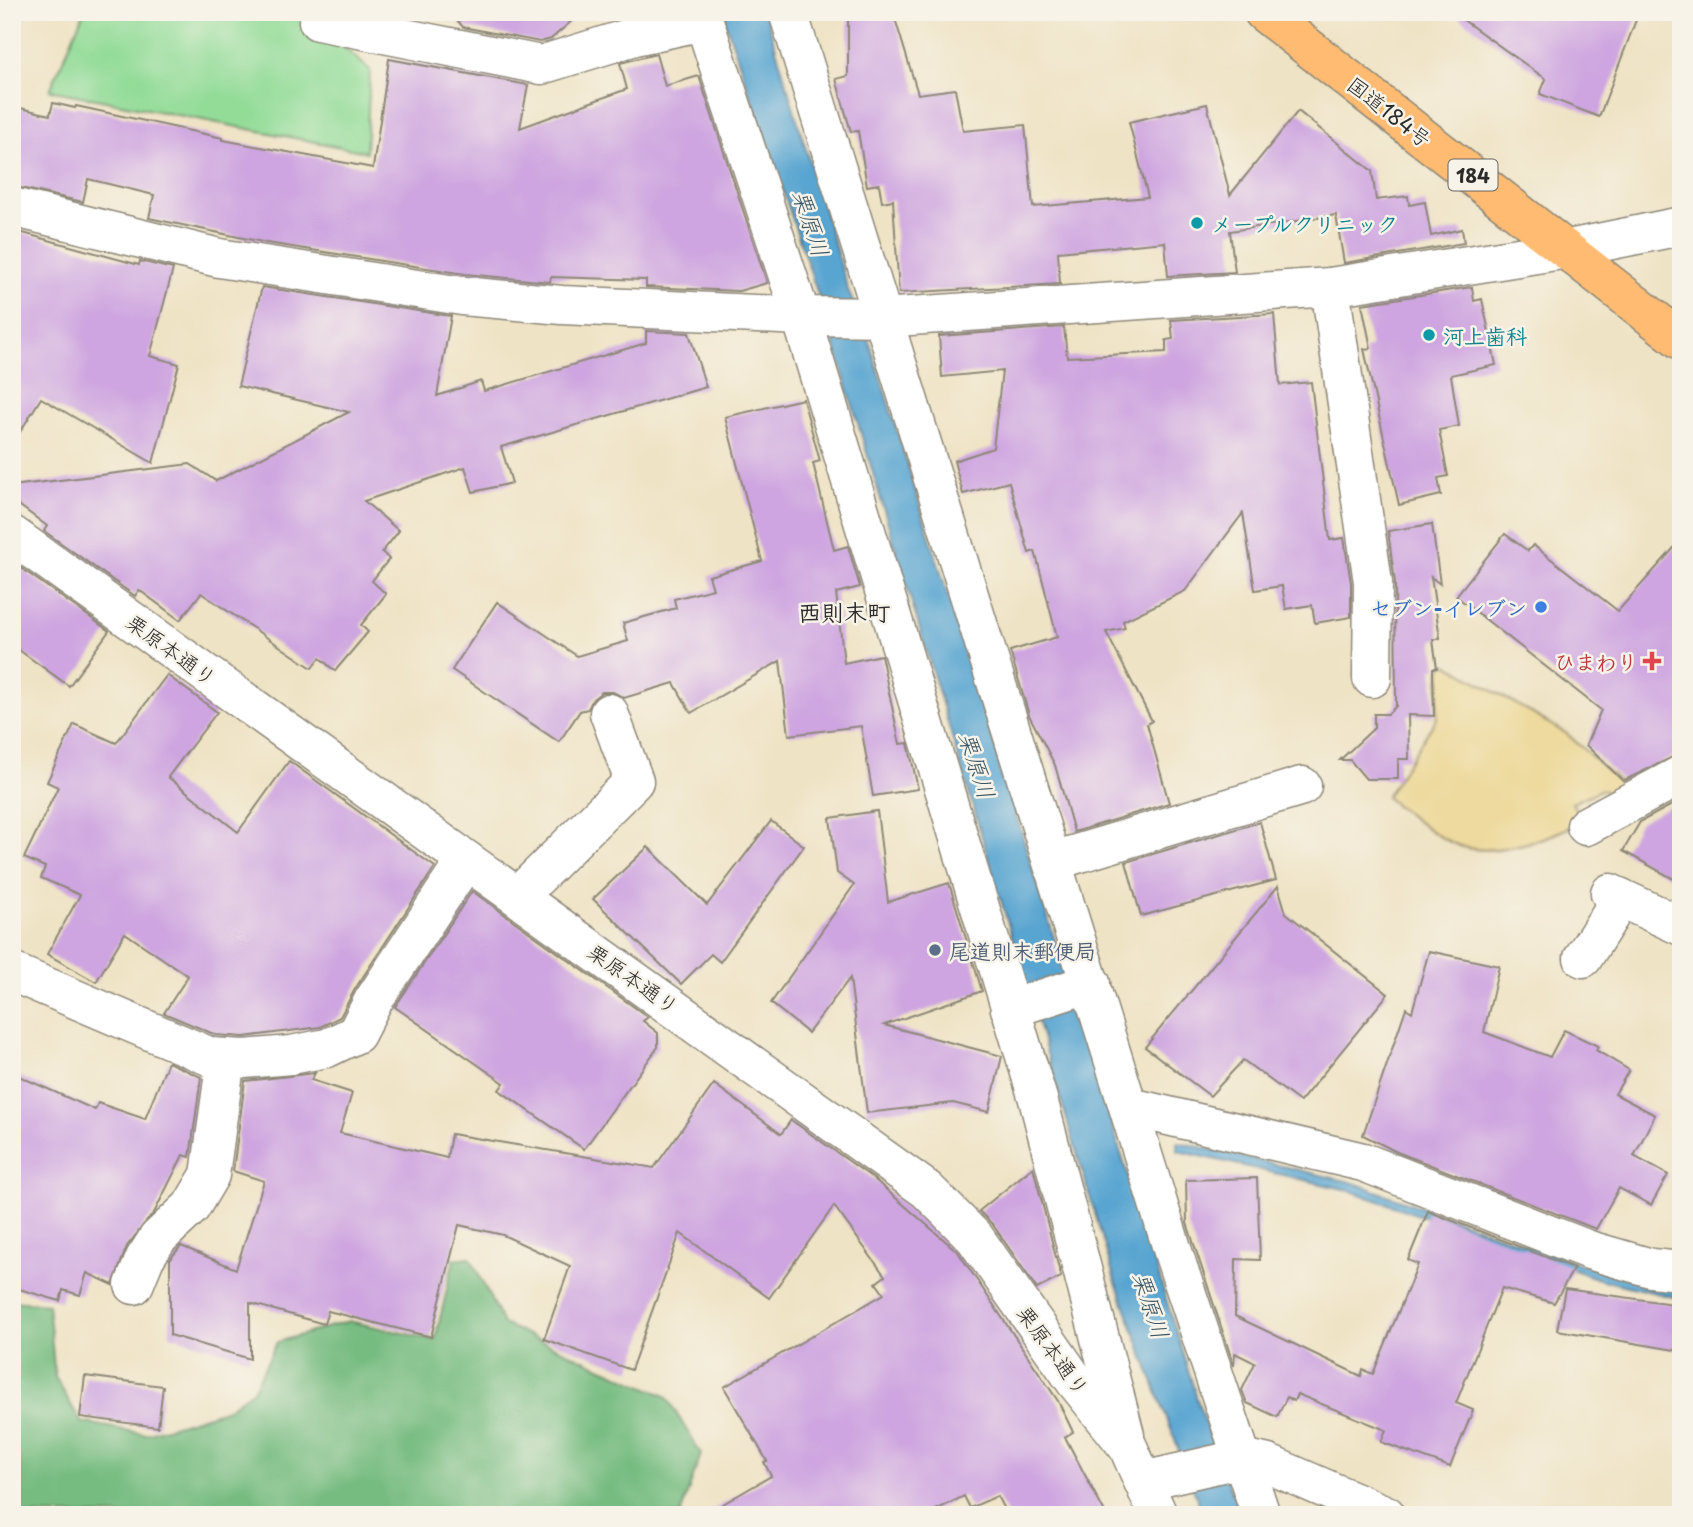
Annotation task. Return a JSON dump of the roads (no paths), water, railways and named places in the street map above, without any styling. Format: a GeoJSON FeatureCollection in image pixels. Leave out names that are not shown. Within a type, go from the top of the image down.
{"type":"FeatureCollection","features":[{"type":"Feature","properties":{"kind":"highway","name":"国道184号"},"geometry":{"type":"LineString","coordinates":[[1263,12],[1681,340]]}},
{"type":"Feature","properties":{"kind":"street"},"geometry":{"type":"LineString","coordinates":[[788,12],[876,314],[1053,861],[1085,985],[1130,1107],[1235,1460],[1261,1515]]}},
{"type":"Feature","properties":{"kind":"street"},"geometry":{"type":"LineString","coordinates":[[318,21],[541,65],[703,16],[808,315],[1016,1007],[1143,1481],[1235,1460],[1268,1464],[1386,1515]]}},
{"type":"Feature","properties":{"kind":"street"},"geometry":{"type":"LineString","coordinates":[[12,207],[219,258],[462,296],[562,305],[808,315],[876,314],[896,317],[1330,287],[1567,249],[1681,226]]}},
{"type":"Feature","properties":{"kind":"street"},"geometry":{"type":"LineString","coordinates":[[1330,287],[1373,582],[1373,678]]}},
{"type":"Feature","properties":{"kind":"street","name":"栗原本通り"},"geometry":{"type":"LineString","coordinates":[[12,535],[927,1190],[975,1238],[1143,1481]]}},
{"type":"Feature","properties":{"kind":"street"},"geometry":{"type":"LineString","coordinates":[[518,896],[634,781],[609,713]]}},
{"type":"Feature","properties":{"kind":"street"},"geometry":{"type":"LineString","coordinates":[[1586,826],[1681,775]]}},
{"type":"Feature","properties":{"kind":"street"},"geometry":{"type":"LineString","coordinates":[[1053,861],[1302,786]]}},
{"type":"Feature","properties":{"kind":"street"},"geometry":{"type":"LineString","coordinates":[[12,972],[211,1057],[291,1055],[327,1048],[356,1034],[373,1002],[466,860]]}},
{"type":"Feature","properties":{"kind":"street"},"geometry":{"type":"LineString","coordinates":[[1583,958],[1616,895],[1681,926]]}},
{"type":"Feature","properties":{"kind":"street"},"geometry":{"type":"LineString","coordinates":[[1016,1007],[1085,985]]}},
{"type":"Feature","properties":{"kind":"street"},"geometry":{"type":"LineString","coordinates":[[134,1285],[145,1258],[158,1238],[191,1207],[210,1175],[226,1058]]}},
{"type":"Feature","properties":{"kind":"street"},"geometry":{"type":"LineString","coordinates":[[1130,1107],[1363,1162],[1589,1250],[1651,1268],[1681,1271]]}},
{"type":"Feature","properties":{"kind":"water","name":"栗原川"},"geometry":{"type":"Polygon","coordinates":[[[722,12],[765,12],[849,293],[866,331],[1203,1418],[1241,1515],[1203,1515],[1114,1277],[830,330],[722,12]]]}},
{"type":"Feature","properties":{"kind":"water"},"geometry":{"type":"Polygon","coordinates":[[[1178,1142],[1351,1182],[1597,1270],[1681,1291],[1681,1299],[1602,1280],[1348,1190],[1178,1151],[1178,1142]]]}},
{"type":"Feature","properties":{"kind":"place","name":"メープルクリニック"},"geometry":{"type":"Point","coordinates":[1197,223]}},
{"type":"Feature","properties":{"kind":"place","name":"河上歯科"},"geometry":{"type":"Point","coordinates":[1429,335]}},
{"type":"Feature","properties":{"kind":"place","name":"セブン-イレブン"},"geometry":{"type":"Point","coordinates":[1541,607]}},
{"type":"Feature","properties":{"kind":"place","name":"ひまわり"},"geometry":{"type":"Point","coordinates":[1652,661]}},
{"type":"Feature","properties":{"kind":"place","name":"尾道則末郵便局"},"geometry":{"type":"Point","coordinates":[935,950]}},
{"type":"Feature","properties":{"kind":"district","name":"西則末町"},"geometry":{"type":"Point","coordinates":[844,611]}}]}
